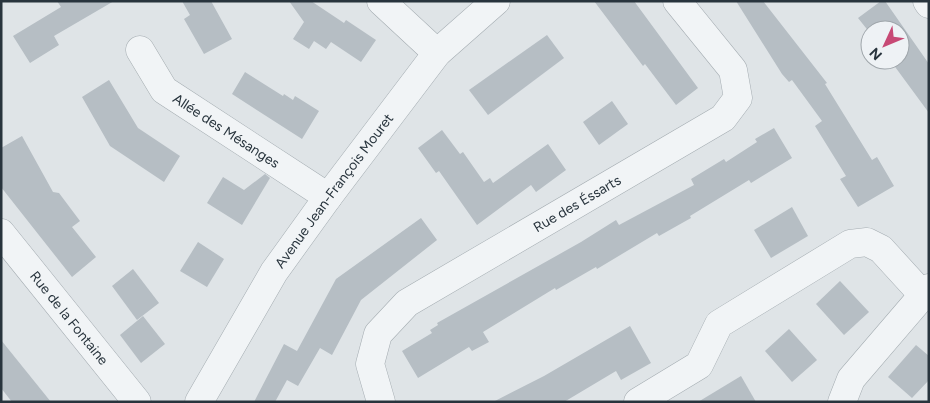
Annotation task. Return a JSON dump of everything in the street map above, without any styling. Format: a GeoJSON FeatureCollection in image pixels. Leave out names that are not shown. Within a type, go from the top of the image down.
{"type":"FeatureCollection","features":[{"type":"Feature","properties":{"kind":"street"},"geometry":{"type":"LineString","coordinates":[[381,1],[437,52]]}},
{"type":"Feature","properties":{"kind":"street","name":"Avenue Jean-François Mouret"},"geometry":{"type":"LineString","coordinates":[[198,402],[274,272],[328,198],[437,52],[496,1]]}},
{"type":"Feature","properties":{"kind":"street","name":"Rue des Éssarts"},"geometry":{"type":"LineString","coordinates":[[381,402],[370,364],[378,334],[406,304],[723,118],[738,98],[733,70],[677,1]]}},
{"type":"Feature","properties":{"kind":"street","name":"Allée des Mésanges"},"geometry":{"type":"LineString","coordinates":[[140,50],[164,90],[328,198]]}},
{"type":"Feature","properties":{"kind":"street","name":"Rue de la Fontaine"},"geometry":{"type":"LineString","coordinates":[[1,233],[137,402]]}},
{"type":"Feature","properties":{"kind":"street"},"geometry":{"type":"LineString","coordinates":[[638,402],[699,365],[719,324],[850,244],[868,242],[881,249],[926,291],[851,379],[842,402]]}},
{"type":"Feature","properties":{"kind":"building"},"geometry":{"type":"Polygon","coordinates":[[[57,1],[114,1],[54,36],[59,45],[30,63],[13,36],[61,7],[57,1]]]}},
{"type":"Feature","properties":{"kind":"building"},"geometry":{"type":"Polygon","coordinates":[[[182,1],[211,1],[232,39],[204,54],[184,19],[190,15],[182,1]]]}},
{"type":"Feature","properties":{"kind":"building"},"geometry":{"type":"Polygon","coordinates":[[[289,1],[311,1],[344,23],[346,20],[376,40],[361,62],[331,42],[326,49],[314,41],[309,49],[293,39],[304,22],[289,1]]]}},
{"type":"Feature","properties":{"kind":"building"},"geometry":{"type":"Polygon","coordinates":[[[594,1],[634,1],[698,88],[676,105],[645,64],[643,66],[594,1]]]}},
{"type":"Feature","properties":{"kind":"building"},"geometry":{"type":"Polygon","coordinates":[[[736,1],[763,1],[827,83],[825,84],[872,160],[877,157],[894,186],[858,207],[840,179],[846,176],[815,126],[822,121],[792,80],[789,82],[782,74],[736,1]]]}},
{"type":"Feature","properties":{"kind":"building"},"geometry":{"type":"Polygon","coordinates":[[[881,1],[885,1],[898,20],[860,20],[858,18],[881,1]]]}},
{"type":"Feature","properties":{"kind":"building"},"geometry":{"type":"Polygon","coordinates":[[[547,35],[564,58],[488,115],[469,90],[547,35]]]}},
{"type":"Feature","properties":{"kind":"building"},"geometry":{"type":"Polygon","coordinates":[[[910,37],[929,64],[929,113],[897,70],[910,70],[910,37]]]}},
{"type":"Feature","properties":{"kind":"building"},"geometry":{"type":"Polygon","coordinates":[[[245,72],[283,96],[284,94],[293,100],[295,96],[319,111],[302,139],[232,94],[245,72]]]}},
{"type":"Feature","properties":{"kind":"building"},"geometry":{"type":"Polygon","coordinates":[[[109,80],[138,128],[180,156],[164,182],[110,146],[82,97],[109,80]]]}},
{"type":"Feature","properties":{"kind":"building"},"geometry":{"type":"Polygon","coordinates":[[[612,101],[628,124],[599,145],[583,122],[612,101]]]}},
{"type":"Feature","properties":{"kind":"building"},"geometry":{"type":"Polygon","coordinates":[[[774,128],[792,158],[751,183],[749,180],[690,216],[691,218],[659,236],[657,233],[597,269],[596,267],[556,290],[555,288],[483,332],[489,342],[472,351],[469,347],[418,378],[402,351],[432,333],[430,330],[438,325],[437,323],[581,242],[616,220],[619,225],[694,185],[691,179],[724,159],[726,162],[757,142],[755,139],[774,128]]]}},
{"type":"Feature","properties":{"kind":"building"},"geometry":{"type":"Polygon","coordinates":[[[442,130],[460,154],[463,152],[484,182],[490,178],[493,183],[548,144],[566,170],[536,192],[531,185],[477,225],[439,171],[436,173],[418,148],[442,130]]]}},
{"type":"Feature","properties":{"kind":"building"},"geometry":{"type":"Polygon","coordinates":[[[22,136],[53,192],[59,193],[80,221],[72,227],[96,257],[72,277],[1,187],[1,148],[22,136]]]}},
{"type":"Feature","properties":{"kind":"building"},"geometry":{"type":"Polygon","coordinates":[[[265,174],[270,178],[242,225],[207,203],[223,177],[244,190],[265,174]]]}},
{"type":"Feature","properties":{"kind":"building"},"geometry":{"type":"Polygon","coordinates":[[[792,207],[808,236],[771,258],[754,230],[792,207]]]}},
{"type":"Feature","properties":{"kind":"building"},"geometry":{"type":"Polygon","coordinates":[[[421,218],[437,240],[361,300],[332,355],[320,348],[298,386],[287,380],[275,402],[254,402],[284,344],[297,351],[336,279],[421,218]]]}},
{"type":"Feature","properties":{"kind":"building"},"geometry":{"type":"Polygon","coordinates":[[[198,242],[224,259],[207,287],[180,271],[198,242]]]}},
{"type":"Feature","properties":{"kind":"building"},"geometry":{"type":"Polygon","coordinates":[[[133,269],[159,303],[137,320],[112,286],[133,269]]]}},
{"type":"Feature","properties":{"kind":"building"},"geometry":{"type":"Polygon","coordinates":[[[840,281],[869,312],[844,335],[816,304],[840,281]]]}},
{"type":"Feature","properties":{"kind":"building"},"geometry":{"type":"Polygon","coordinates":[[[143,316],[165,344],[141,363],[120,335],[143,316]]]}},
{"type":"Feature","properties":{"kind":"building"},"geometry":{"type":"Polygon","coordinates":[[[630,326],[651,363],[621,380],[616,371],[564,402],[493,402],[544,376],[630,326]]]}},
{"type":"Feature","properties":{"kind":"building"},"geometry":{"type":"Polygon","coordinates":[[[789,329],[817,360],[792,382],[765,351],[789,329]]]}},
{"type":"Feature","properties":{"kind":"building"},"geometry":{"type":"Polygon","coordinates":[[[1,340],[51,402],[12,402],[1,388],[1,340]]]}},
{"type":"Feature","properties":{"kind":"building"},"geometry":{"type":"Polygon","coordinates":[[[916,345],[929,356],[929,380],[912,398],[888,377],[916,345]]]}},
{"type":"Feature","properties":{"kind":"building"},"geometry":{"type":"Polygon","coordinates":[[[741,376],[756,402],[698,402],[741,376]]]}}]}
